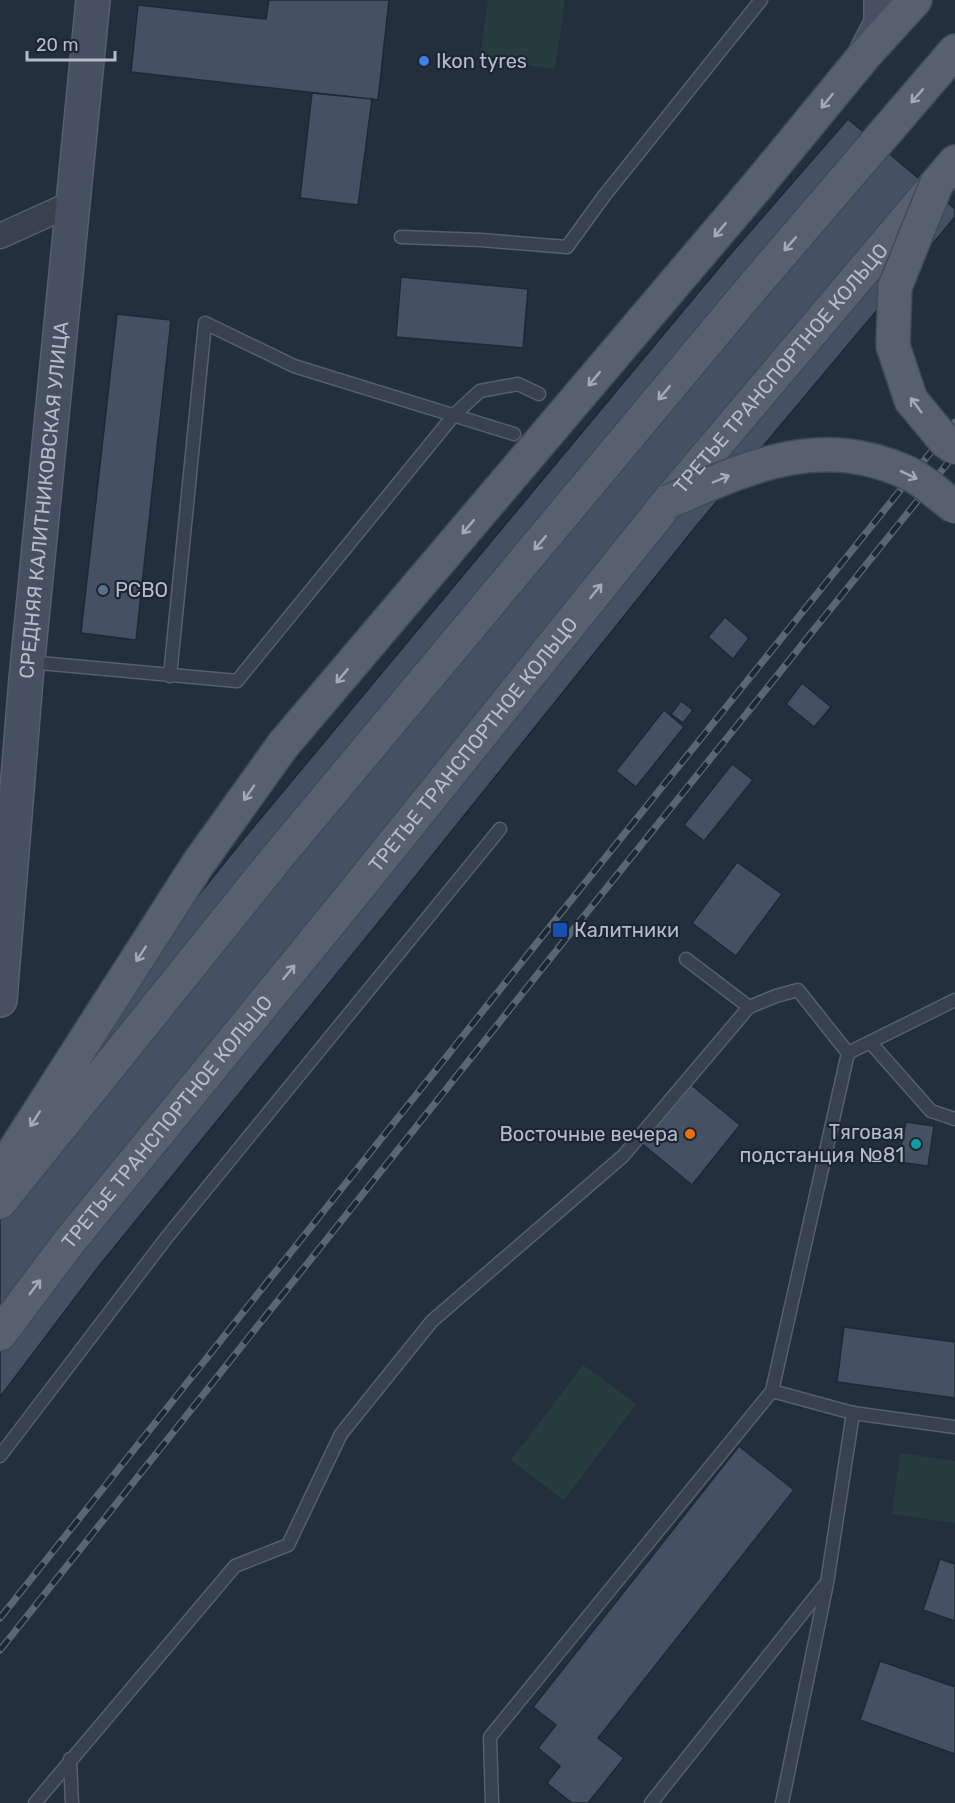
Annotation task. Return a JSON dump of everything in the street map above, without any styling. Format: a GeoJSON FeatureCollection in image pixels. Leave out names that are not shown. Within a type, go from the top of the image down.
{"type":"FeatureCollection","features":[{"type":"Feature","properties":{"kind":"main road"},"geometry":{"type":"LineString","coordinates":[[0,1174],[198,864],[283,745],[758,185],[864,56],[915,0]]}},
{"type":"Feature","properties":{"kind":"main road"},"geometry":{"type":"LineString","coordinates":[[0,1202],[275,860],[750,291],[955,51]]}},
{"type":"Feature","properties":{"kind":"main road"},"geometry":{"type":"LineString","coordinates":[[946,173],[895,287],[892,346],[911,400],[945,441],[955,448]]}},
{"type":"Feature","properties":{"kind":"main road","name":"ТРЕТЬЕ ТРАНСПОРТНОЕ КОЛЬЦО"},"geometry":{"type":"LineString","coordinates":[[0,1334],[69,1242],[668,502],[946,173]]}},
{"type":"Feature","properties":{"kind":"main road"},"geometry":{"type":"LineString","coordinates":[[668,502],[742,470],[800,455],[859,456],[912,475],[955,507]]}},
{"type":"Feature","properties":{"kind":"street","name":"СРЕДНЯЯ КАЛИТНИКОВСКАЯ УЛИЦА"},"geometry":{"type":"LineString","coordinates":[[0,1000],[14,762],[28,662],[93,0]]}},
{"type":"Feature","properties":{"kind":"street"},"geometry":{"type":"LineString","coordinates":[[864,56],[880,24],[881,0]]}},
{"type":"Feature","properties":{"kind":"street"},"geometry":{"type":"LineString","coordinates":[[0,236],[73,203]]}},
{"type":"Feature","properties":{"kind":"lane"},"geometry":{"type":"LineString","coordinates":[[401,237],[481,240],[567,247],[604,196],[761,0]]}},
{"type":"Feature","properties":{"kind":"lane"},"geometry":{"type":"LineString","coordinates":[[170,676],[205,323],[294,366],[514,434]]}},
{"type":"Feature","properties":{"kind":"lane"},"geometry":{"type":"LineString","coordinates":[[28,662],[237,681],[454,415],[480,391],[518,384],[539,394]]}},
{"type":"Feature","properties":{"kind":"lane"},"geometry":{"type":"LineString","coordinates":[[0,1456],[167,1237],[500,829]]}},
{"type":"Feature","properties":{"kind":"lane"},"geometry":{"type":"LineString","coordinates":[[686,959],[749,1007]]}},
{"type":"Feature","properties":{"kind":"lane"},"geometry":{"type":"LineString","coordinates":[[35,1803],[235,1566],[288,1545],[341,1434],[432,1321],[623,1156],[749,1007],[798,990],[848,1053]]}},
{"type":"Feature","properties":{"kind":"lane"},"geometry":{"type":"LineString","coordinates":[[848,1053],[955,1000]]}},
{"type":"Feature","properties":{"kind":"lane"},"geometry":{"type":"LineString","coordinates":[[870,1042],[931,1111],[955,1119]]}},
{"type":"Feature","properties":{"kind":"lane"},"geometry":{"type":"LineString","coordinates":[[492,1803],[490,1737],[771,1391],[848,1053]]}},
{"type":"Feature","properties":{"kind":"lane"},"geometry":{"type":"LineString","coordinates":[[771,1391],[853,1413],[955,1426]]}},
{"type":"Feature","properties":{"kind":"lane"},"geometry":{"type":"LineString","coordinates":[[782,1803],[827,1583],[853,1413]]}},
{"type":"Feature","properties":{"kind":"lane"},"geometry":{"type":"LineString","coordinates":[[651,1803],[827,1583]]}},
{"type":"Feature","properties":{"kind":"lane"},"geometry":{"type":"LineString","coordinates":[[70,1759],[72,1803]]}},
{"type":"Feature","properties":{"kind":"green space"},"geometry":{"type":"Polygon","coordinates":[[[488,0],[565,0],[555,69],[480,58],[488,0]]]}},
{"type":"Feature","properties":{"kind":"green space"},"geometry":{"type":"Polygon","coordinates":[[[583,1365],[636,1404],[564,1500],[511,1460],[583,1365]]]}},
{"type":"Feature","properties":{"kind":"green space"},"geometry":{"type":"Polygon","coordinates":[[[900,1453],[955,1461],[955,1523],[892,1514],[900,1453]]]}},
{"type":"Feature","properties":{"kind":"building"},"geometry":{"type":"Polygon","coordinates":[[[269,0],[389,0],[378,100],[131,72],[138,5],[266,19],[269,0]]]}},
{"type":"Feature","properties":{"kind":"building"},"geometry":{"type":"Polygon","coordinates":[[[312,93],[372,99],[358,205],[300,198],[312,93]]]}},
{"type":"Feature","properties":{"kind":"building"},"geometry":{"type":"Polygon","coordinates":[[[848,119],[955,209],[955,217],[697,525],[99,1266],[0,1397],[0,1142],[246,836],[728,257],[848,119]]]}},
{"type":"Feature","properties":{"kind":"building"},"geometry":{"type":"Polygon","coordinates":[[[401,277],[528,289],[523,348],[396,337],[401,277]]]}},
{"type":"Feature","properties":{"kind":"building"},"geometry":{"type":"Polygon","coordinates":[[[117,314],[171,320],[136,640],[81,633],[117,314]]]}},
{"type":"Feature","properties":{"kind":"building"},"geometry":{"type":"Polygon","coordinates":[[[725,617],[749,638],[733,659],[708,637],[725,617]]]}},
{"type":"Feature","properties":{"kind":"building"},"geometry":{"type":"Polygon","coordinates":[[[802,683],[831,707],[814,727],[786,704],[802,683]]]}},
{"type":"Feature","properties":{"kind":"building"},"geometry":{"type":"Polygon","coordinates":[[[681,701],[693,710],[683,723],[671,714],[681,701]]]}},
{"type":"Feature","properties":{"kind":"building"},"geometry":{"type":"Polygon","coordinates":[[[664,710],[684,727],[636,787],[616,771],[664,710]]]}},
{"type":"Feature","properties":{"kind":"building"},"geometry":{"type":"Polygon","coordinates":[[[732,764],[753,780],[704,841],[684,825],[732,764]]]}},
{"type":"Feature","properties":{"kind":"building"},"geometry":{"type":"Polygon","coordinates":[[[737,862],[782,894],[736,956],[692,923],[737,862]]]}},
{"type":"Feature","properties":{"kind":"building","name":"Восточные вечера"},"geometry":{"type":"Polygon","coordinates":[[[689,1083],[740,1125],[692,1185],[640,1142],[689,1083]]]}},
{"type":"Feature","properties":{"kind":"building","name":"Тяговая подстанция №81"},"geometry":{"type":"Polygon","coordinates":[[[906,1122],[934,1126],[928,1166],[898,1162],[906,1122]]]}},
{"type":"Feature","properties":{"kind":"building"},"geometry":{"type":"Polygon","coordinates":[[[844,1327],[955,1342],[955,1398],[837,1382],[844,1327]]]}},
{"type":"Feature","properties":{"kind":"building"},"geometry":{"type":"Polygon","coordinates":[[[739,1446],[794,1490],[598,1738],[624,1758],[588,1803],[572,1803],[547,1783],[560,1766],[538,1748],[556,1725],[533,1707],[739,1446]]]}},
{"type":"Feature","properties":{"kind":"building"},"geometry":{"type":"Polygon","coordinates":[[[940,1559],[955,1564],[955,1621],[923,1610],[940,1559]]]}},
{"type":"Feature","properties":{"kind":"building"},"geometry":{"type":"Polygon","coordinates":[[[880,1661],[955,1687],[955,1754],[860,1720],[880,1661]]]}},
{"type":"Feature","properties":{"kind":"railway"},"geometry":{"type":"LineString","coordinates":[[0,1618],[955,422]]}},
{"type":"Feature","properties":{"kind":"railway"},"geometry":{"type":"LineString","coordinates":[[0,1650],[955,454]]}},
{"type":"Feature","properties":{"kind":"place","name":"Ikon tyres"},"geometry":{"type":"Point","coordinates":[424,61]}},
{"type":"Feature","properties":{"kind":"place","name":"РСВО"},"geometry":{"type":"Point","coordinates":[103,590]}},
{"type":"Feature","properties":{"kind":"place","name":"Калитники"},"geometry":{"type":"Point","coordinates":[560,930]}},
{"type":"Feature","properties":{"kind":"place","name":"Восточные вечера"},"geometry":{"type":"Point","coordinates":[690,1134]}},
{"type":"Feature","properties":{"kind":"place","name":"Тяговая подстанция №81"},"geometry":{"type":"Point","coordinates":[916,1144]}}]}
